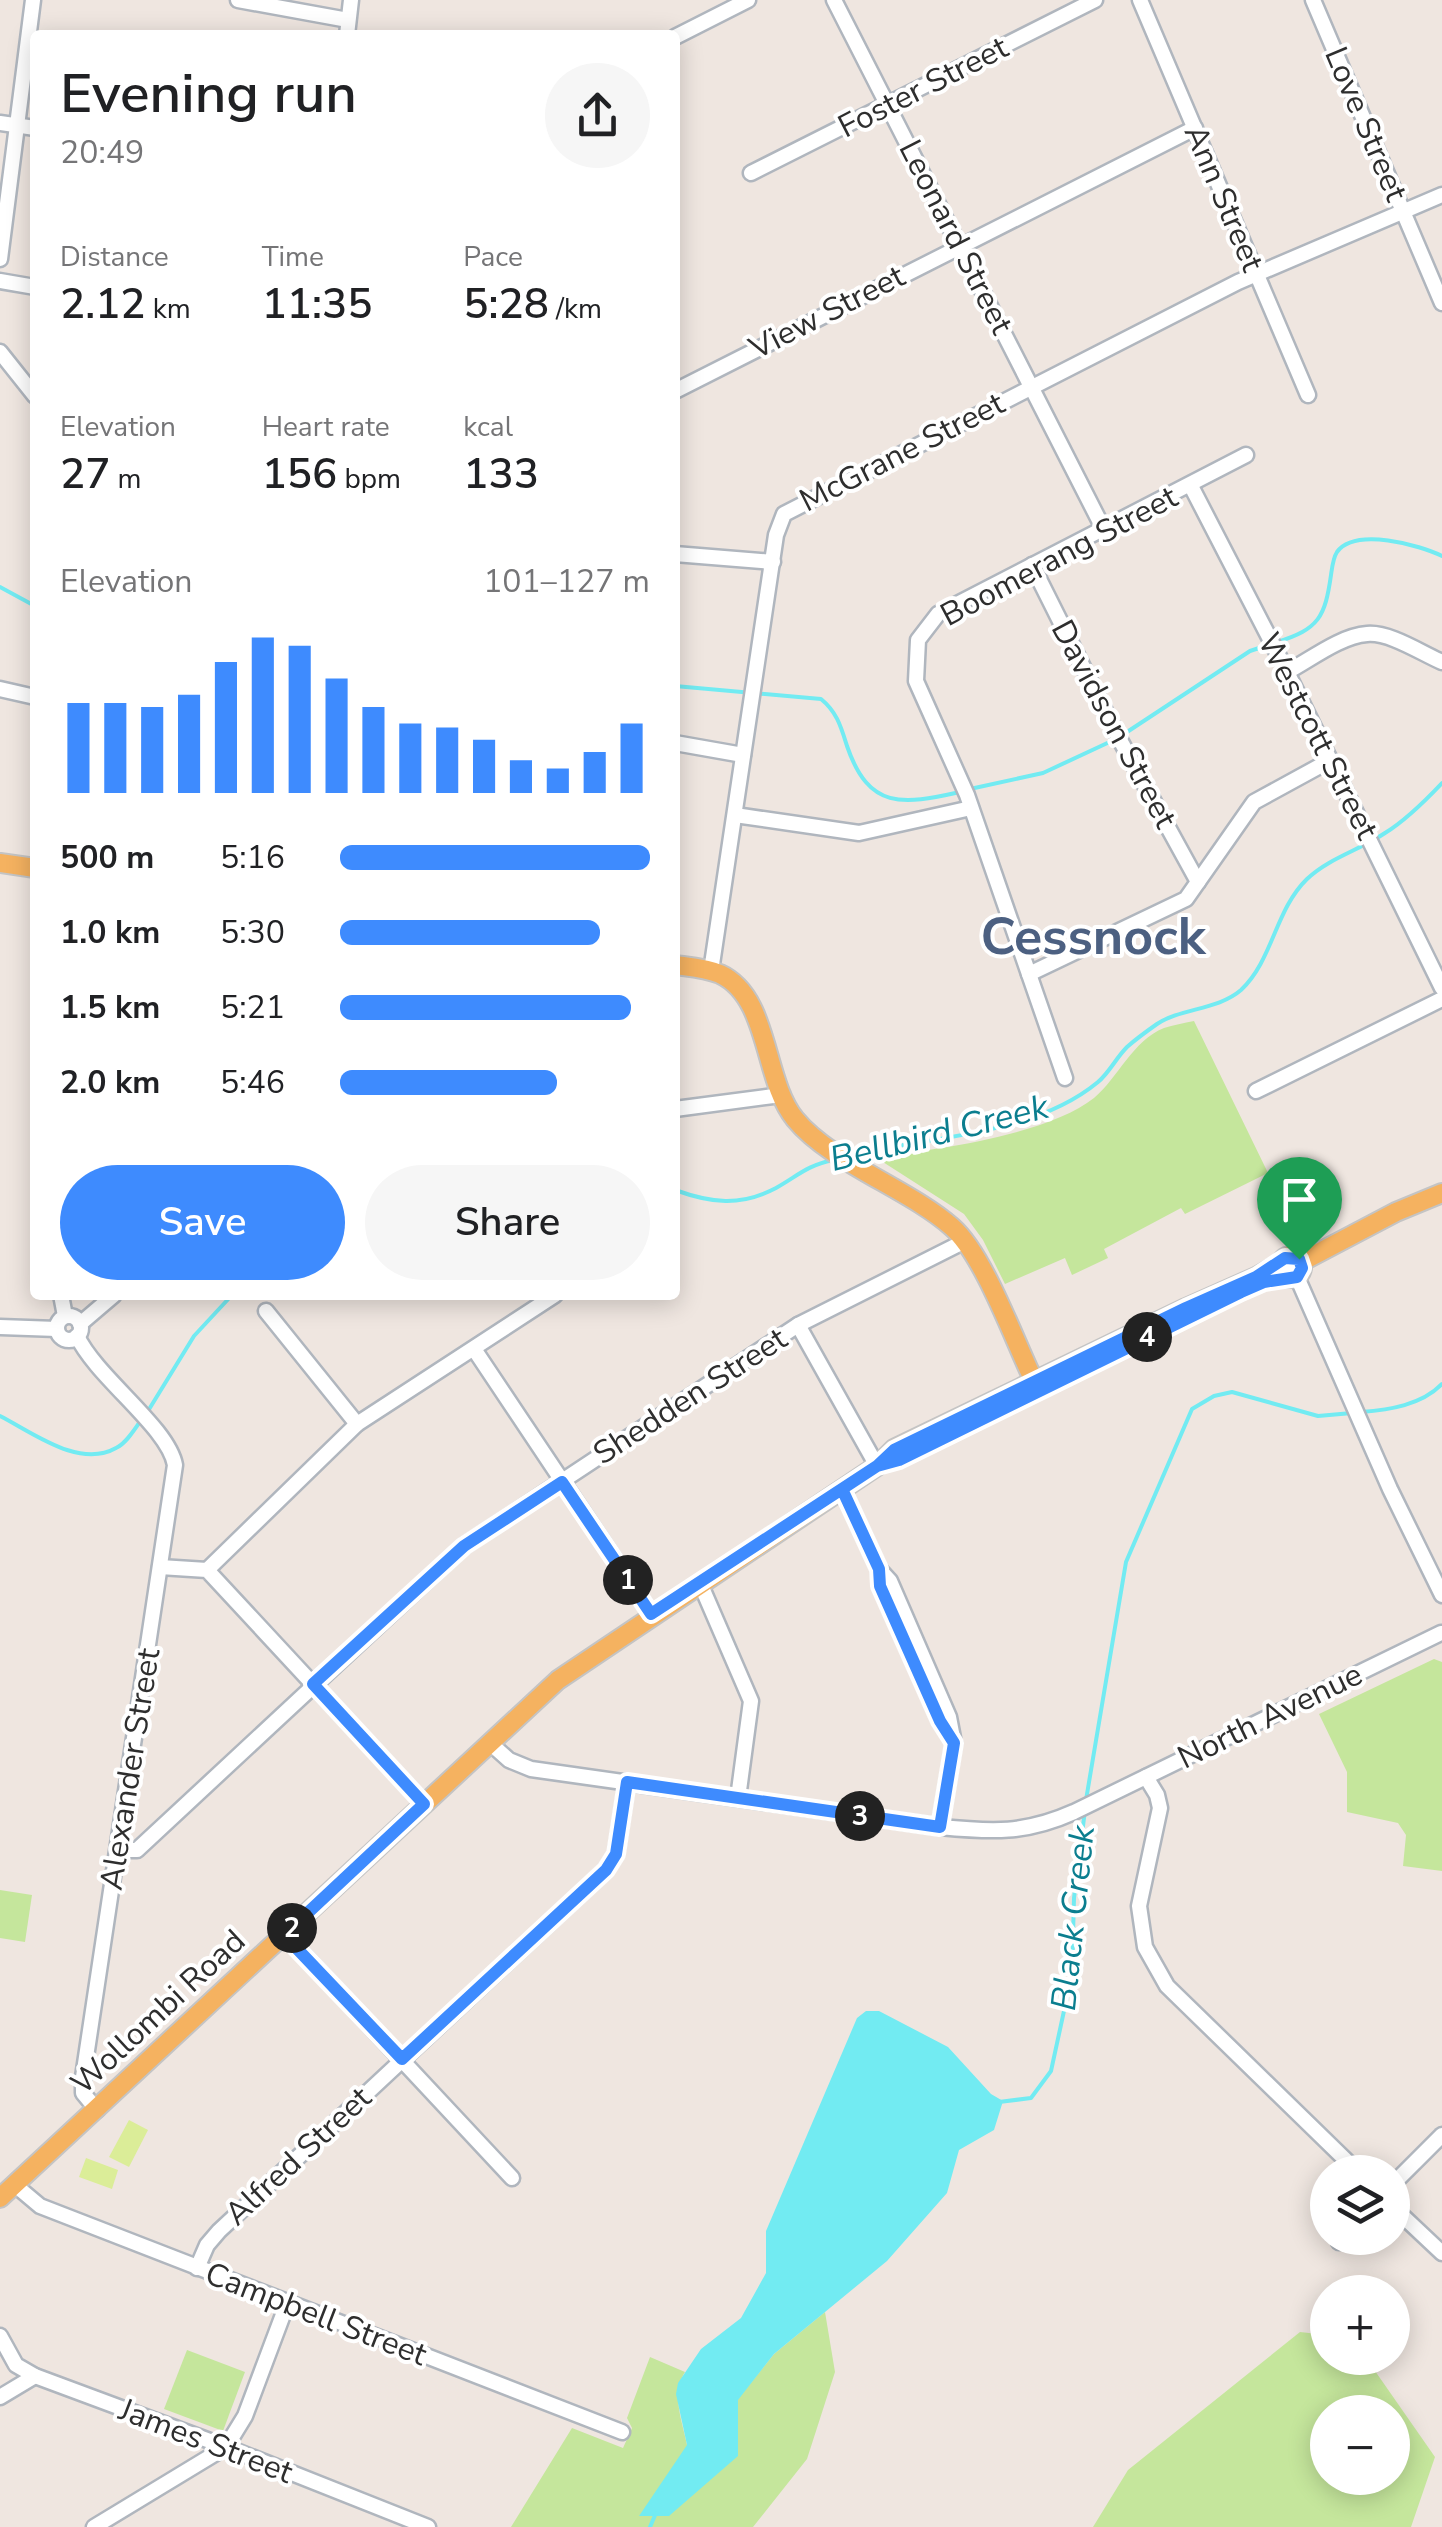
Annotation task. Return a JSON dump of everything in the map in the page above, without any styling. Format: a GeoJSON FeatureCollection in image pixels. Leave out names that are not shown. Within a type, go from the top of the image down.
{"type":"FeatureCollection","features":[{"type":"Feature","properties":{"kind":"main road"},"geometry":{"type":"LineString","coordinates":[[0,863],[30,867]]}},
{"type":"Feature","properties":{"kind":"main road"},"geometry":{"type":"LineString","coordinates":[[680,966],[711,970],[730,980],[748,1002],[781,1095],[798,1124],[945,1221],[964,1241],[1034,1381]]}},
{"type":"Feature","properties":{"kind":"main road","name":"Wollombi Road"},"geometry":{"type":"LineString","coordinates":[[877,1466],[899,1460],[1291,1269],[1442,1185]]}},
{"type":"Feature","properties":{"kind":"main road","name":"Wollombi Road"},"geometry":{"type":"LineString","coordinates":[[1396,1212],[1442,1193]]}},
{"type":"Feature","properties":{"kind":"main road","name":"Wollombi Road"},"geometry":{"type":"LineString","coordinates":[[0,2198],[558,1680],[877,1466],[894,1450],[1256,1277],[1291,1269]]}},
{"type":"Feature","properties":{"kind":"main road"},"geometry":{"type":"LineString","coordinates":[[1034,1381],[1048,1381],[1082,1368]]}},
{"type":"Feature","properties":{"kind":"main road"},"geometry":{"type":"LineString","coordinates":[[998,1410],[1006,1401],[1029,1390],[1034,1381]]}},
{"type":"Feature","properties":{"kind":"street"},"geometry":{"type":"LineString","coordinates":[[0,259],[33,0]]}},
{"type":"Feature","properties":{"kind":"street"},"geometry":{"type":"LineString","coordinates":[[238,0],[347,28],[351,0]]}},
{"type":"Feature","properties":{"kind":"street"},"geometry":{"type":"LineString","coordinates":[[680,34],[748,0]]}},
{"type":"Feature","properties":{"kind":"street","name":"Leonard Street"},"geometry":{"type":"LineString","coordinates":[[834,0],[1104,528]]}},
{"type":"Feature","properties":{"kind":"street","name":"Foster Street"},"geometry":{"type":"LineString","coordinates":[[751,174],[1095,0]]}},
{"type":"Feature","properties":{"kind":"street","name":"Ann Street"},"geometry":{"type":"LineString","coordinates":[[1140,0],[1308,395]]}},
{"type":"Feature","properties":{"kind":"street","name":"Love Street"},"geometry":{"type":"LineString","coordinates":[[1313,0],[1442,303]]}},
{"type":"Feature","properties":{"kind":"street"},"geometry":{"type":"LineString","coordinates":[[0,123],[30,127]]}},
{"type":"Feature","properties":{"kind":"street","name":"View Street"},"geometry":{"type":"LineString","coordinates":[[680,388],[1195,128]]}},
{"type":"Feature","properties":{"kind":"street","name":"McGrane Street"},"geometry":{"type":"LineString","coordinates":[[711,970],[779,522],[788,510],[1255,273],[1442,196]]}},
{"type":"Feature","properties":{"kind":"street"},"geometry":{"type":"LineString","coordinates":[[0,281],[30,286]]}},
{"type":"Feature","properties":{"kind":"street"},"geometry":{"type":"LineString","coordinates":[[0,352],[30,390]]}},
{"type":"Feature","properties":{"kind":"street","name":"Boomerang Street"},"geometry":{"type":"LineString","coordinates":[[1066,1078],[966,796],[916,681],[918,640],[938,614],[1246,455]]}},
{"type":"Feature","properties":{"kind":"street","name":"Westcott Street"},"geometry":{"type":"LineString","coordinates":[[1191,486],[1442,988]]}},
{"type":"Feature","properties":{"kind":"street"},"geometry":{"type":"LineString","coordinates":[[680,554],[773,562]]}},
{"type":"Feature","properties":{"kind":"street","name":"Davidson Street"},"geometry":{"type":"LineString","coordinates":[[1032,565],[1114,729],[1198,882]]}},
{"type":"Feature","properties":{"kind":"street"},"geometry":{"type":"LineString","coordinates":[[1287,672],[1346,640],[1366,634],[1382,636],[1442,662]]}},
{"type":"Feature","properties":{"kind":"street"},"geometry":{"type":"LineString","coordinates":[[0,689],[30,696]]}},
{"type":"Feature","properties":{"kind":"street"},"geometry":{"type":"LineString","coordinates":[[680,744],[744,755]]}},
{"type":"Feature","properties":{"kind":"street"},"geometry":{"type":"LineString","coordinates":[[1029,974],[1186,899],[1254,802],[1329,761]]}},
{"type":"Feature","properties":{"kind":"street"},"geometry":{"type":"LineString","coordinates":[[735,815],[859,833],[966,796]]}},
{"type":"Feature","properties":{"kind":"street"},"geometry":{"type":"LineString","coordinates":[[1256,1091],[1442,999]]}},
{"type":"Feature","properties":{"kind":"street"},"geometry":{"type":"LineString","coordinates":[[680,1108],[781,1095]]}},
{"type":"Feature","properties":{"kind":"street","name":"Shedden Street"},"geometry":{"type":"LineString","coordinates":[[118,1850],[137,1850],[464,1546],[798,1325],[964,1241]]}},
{"type":"Feature","properties":{"kind":"street"},"geometry":{"type":"LineString","coordinates":[[1291,1269],[1442,1595]]}},
{"type":"Feature","properties":{"kind":"street"},"geometry":{"type":"LineString","coordinates":[[62,1300],[63,1338],[79,1330],[109,1300]]}},
{"type":"Feature","properties":{"kind":"street"},"geometry":{"type":"LineString","coordinates":[[207,1570],[357,1424],[547,1300]]}},
{"type":"Feature","properties":{"kind":"street"},"geometry":{"type":"LineString","coordinates":[[266,1311],[357,1424]]}},
{"type":"Feature","properties":{"kind":"street"},"geometry":{"type":"LineString","coordinates":[[0,1327],[61,1323],[76,1318],[79,1330]]}},
{"type":"Feature","properties":{"kind":"street"},"geometry":{"type":"LineString","coordinates":[[798,1325],[877,1466]]}},
{"type":"Feature","properties":{"kind":"street","name":"Alexander Street"},"geometry":{"type":"LineString","coordinates":[[79,1330],[130,1404],[168,1444],[175,1465],[83,2076],[83,2093],[96,2110]]}},
{"type":"Feature","properties":{"kind":"street"},"geometry":{"type":"LineString","coordinates":[[474,1348],[651,1614]]}},
{"type":"Feature","properties":{"kind":"street"},"geometry":{"type":"LineString","coordinates":[[842,1489],[879,1569],[890,1581],[950,1716],[954,1743],[940,1827]]}},
{"type":"Feature","properties":{"kind":"street"},"geometry":{"type":"LineString","coordinates":[[160,1567],[207,1570],[424,1804]]}},
{"type":"Feature","properties":{"kind":"street"},"geometry":{"type":"LineString","coordinates":[[700,1583],[751,1701],[738,1798]]}},
{"type":"Feature","properties":{"kind":"street"},"geometry":{"type":"LineString","coordinates":[[1441,1634],[1442,1618]]}},
{"type":"Feature","properties":{"kind":"street","name":"North Avenue"},"geometry":{"type":"LineString","coordinates":[[490,1744],[523,1766],[940,1827],[1023,1830],[1100,1800],[1441,1634]]}},
{"type":"Feature","properties":{"kind":"street"},"geometry":{"type":"LineString","coordinates":[[1146,1777],[1157,1794],[1160,1808],[1139,1906],[1145,1948],[1167,1986],[1341,2155]]}},
{"type":"Feature","properties":{"kind":"street","name":"Alfred Street"},"geometry":{"type":"LineString","coordinates":[[197,2268],[212,2238],[606,1870],[616,1854],[627,1782]]}},
{"type":"Feature","properties":{"kind":"street"},"geometry":{"type":"LineString","coordinates":[[284,1935],[512,2178]]}},
{"type":"Feature","properties":{"kind":"street"},"geometry":{"type":"LineString","coordinates":[[1410,2166],[1442,2135]]}},
{"type":"Feature","properties":{"kind":"street","name":"Campbell Street"},"geometry":{"type":"LineString","coordinates":[[16,2185],[40,2206],[622,2432]]}},
{"type":"Feature","properties":{"kind":"street"},"geometry":{"type":"LineString","coordinates":[[1410,2223],[1442,2254]]}},
{"type":"Feature","properties":{"kind":"street"},"geometry":{"type":"LineString","coordinates":[[94,2527],[113,2522],[226,2447],[250,2406],[287,2304]]}},
{"type":"Feature","properties":{"kind":"street","name":"James Street"},"geometry":{"type":"LineString","coordinates":[[0,2336],[16,2365],[35,2376],[226,2447],[402,2523],[428,2527]]}},
{"type":"Feature","properties":{"kind":"street"},"geometry":{"type":"LineString","coordinates":[[0,2397],[35,2376]]}},
{"type":"Feature","properties":{"kind":"green space"},"geometry":{"type":"Polygon","coordinates":[[[1194,1021],[1268,1173],[1185,1214],[1181,1208],[1104,1249],[1108,1258],[1072,1275],[1065,1258],[1005,1284],[983,1240],[964,1214],[872,1155],[956,1146],[1048,1122],[1094,1098],[1153,1034],[1194,1021]]]}},
{"type":"Feature","properties":{"kind":"green space"},"geometry":{"type":"Polygon","coordinates":[[[1434,1659],[1442,1662],[1442,1871],[1403,1866],[1406,1835],[1398,1823],[1347,1812],[1347,1772],[1319,1714],[1434,1659]]]}},
{"type":"Feature","properties":{"kind":"green space"},"geometry":{"type":"Polygon","coordinates":[[[0,1890],[32,1895],[25,1942],[0,1938],[0,1890]]]}},
{"type":"Feature","properties":{"kind":"green space"},"geometry":{"type":"Polygon","coordinates":[[[129,2120],[148,2130],[129,2167],[109,2157],[129,2120]]]}},
{"type":"Feature","properties":{"kind":"green space"},"geometry":{"type":"Polygon","coordinates":[[[86,2158],[118,2170],[112,2189],[79,2177],[86,2158]]]}},
{"type":"Feature","properties":{"kind":"green space"},"geometry":{"type":"Polygon","coordinates":[[[825,2312],[835,2372],[807,2459],[753,2527],[511,2527],[572,2428],[623,2448],[632,2428],[627,2418],[650,2357],[685,2372],[678,2399],[687,2445],[738,2456],[737,2400],[774,2354],[825,2312]]]}},
{"type":"Feature","properties":{"kind":"green space"},"geometry":{"type":"Polygon","coordinates":[[[1300,2332],[1310,2333],[1310,2375],[1378,2375],[1392,2395],[1310,2395],[1310,2495],[1410,2495],[1410,2421],[1435,2457],[1411,2527],[1093,2527],[1128,2470],[1300,2332]]]}},
{"type":"Feature","properties":{"kind":"green space"},"geometry":{"type":"Polygon","coordinates":[[[187,2350],[245,2372],[223,2431],[164,2409],[187,2350]]]}},
{"type":"Feature","properties":{"kind":"water"},"geometry":{"type":"Polygon","coordinates":[[[866,2011],[879,2011],[948,2047],[991,2094],[1003,2101],[994,2130],[959,2150],[947,2193],[887,2261],[774,2354],[738,2400],[738,2456],[669,2516],[639,2516],[687,2445],[676,2394],[678,2383],[701,2349],[741,2318],[766,2273],[766,2231],[857,2018],[866,2011]]]}},
{"type":"Feature","properties":{"kind":"waterway"},"geometry":{"type":"LineString","coordinates":[[1277,642],[1302,632],[1318,619],[1335,557],[1346,545],[1388,540],[1442,556]]}},
{"type":"Feature","properties":{"kind":"waterway"},"geometry":{"type":"LineString","coordinates":[[0,587],[30,603]]}},
{"type":"Feature","properties":{"kind":"waterway"},"geometry":{"type":"LineString","coordinates":[[1124,734],[1250,651],[1268,645]]}},
{"type":"Feature","properties":{"kind":"waterway"},"geometry":{"type":"LineString","coordinates":[[680,686],[821,699],[838,720],[856,767],[877,792],[905,800],[960,792]]}},
{"type":"Feature","properties":{"kind":"waterway"},"geometry":{"type":"LineString","coordinates":[[970,789],[1043,773],[1116,739]]}},
{"type":"Feature","properties":{"kind":"waterway","name":"Bellbird Creek"},"geometry":{"type":"LineString","coordinates":[[852,1155],[980,1132],[1043,1114],[1072,1100],[1098,1082],[1127,1047],[1157,1024],[1222,1002],[1241,990],[1252,978],[1288,905],[1307,879],[1393,828],[1442,783]]}},
{"type":"Feature","properties":{"kind":"waterway","name":"Bellbird Creek"},"geometry":{"type":"LineString","coordinates":[[680,1192],[713,1200],[750,1198],[833,1160]]}},
{"type":"Feature","properties":{"kind":"waterway","name":"Bellbird Creek"},"geometry":{"type":"LineString","coordinates":[[148,1411],[194,1336],[227,1300]]}},
{"type":"Feature","properties":{"kind":"waterway","name":"Black Creek"},"geometry":{"type":"LineString","coordinates":[[1361,1412],[1415,1402],[1442,1384]]}},
{"type":"Feature","properties":{"kind":"waterway","name":"Black Creek"},"geometry":{"type":"LineString","coordinates":[[1086,1800],[1126,1562],[1192,1409],[1214,1396],[1232,1392],[1318,1416],[1352,1413]]}},
{"type":"Feature","properties":{"kind":"waterway","name":"Bellbird Creek"},"geometry":{"type":"LineString","coordinates":[[0,1416],[56,1446],[87,1454],[120,1446],[142,1419]]}},
{"type":"Feature","properties":{"kind":"waterway","name":"Black Creek"},"geometry":{"type":"LineString","coordinates":[[999,2102],[1031,2098],[1051,2071],[1072,1974],[1074,1898],[1085,1810]]}},
{"type":"Feature","properties":{"kind":"waterway","name":"Black Creek"},"geometry":{"type":"LineString","coordinates":[[650,2527],[656,2513]]}},
{"type":"Feature","properties":{"kind":"district","name":"Cessnock"},"geometry":{"type":"Point","coordinates":[1093,936]}},
{"type":"Feature","properties":{"kind":"route"},"geometry":{"type":"LineString","coordinates":[[1299,1259],[1285,1258],[1256,1277],[894,1450],[877,1466],[651,1614],[562,1482],[464,1546],[313,1684],[424,1804],[284,1935],[402,2059],[613,1862],[627,1782],[940,1827],[954,1743],[928,1696],[880,1586],[879,1569],[842,1489],[877,1466],[899,1460],[1241,1292],[1284,1276],[1297,1277],[1302,1268],[1299,1259]]}}]}
